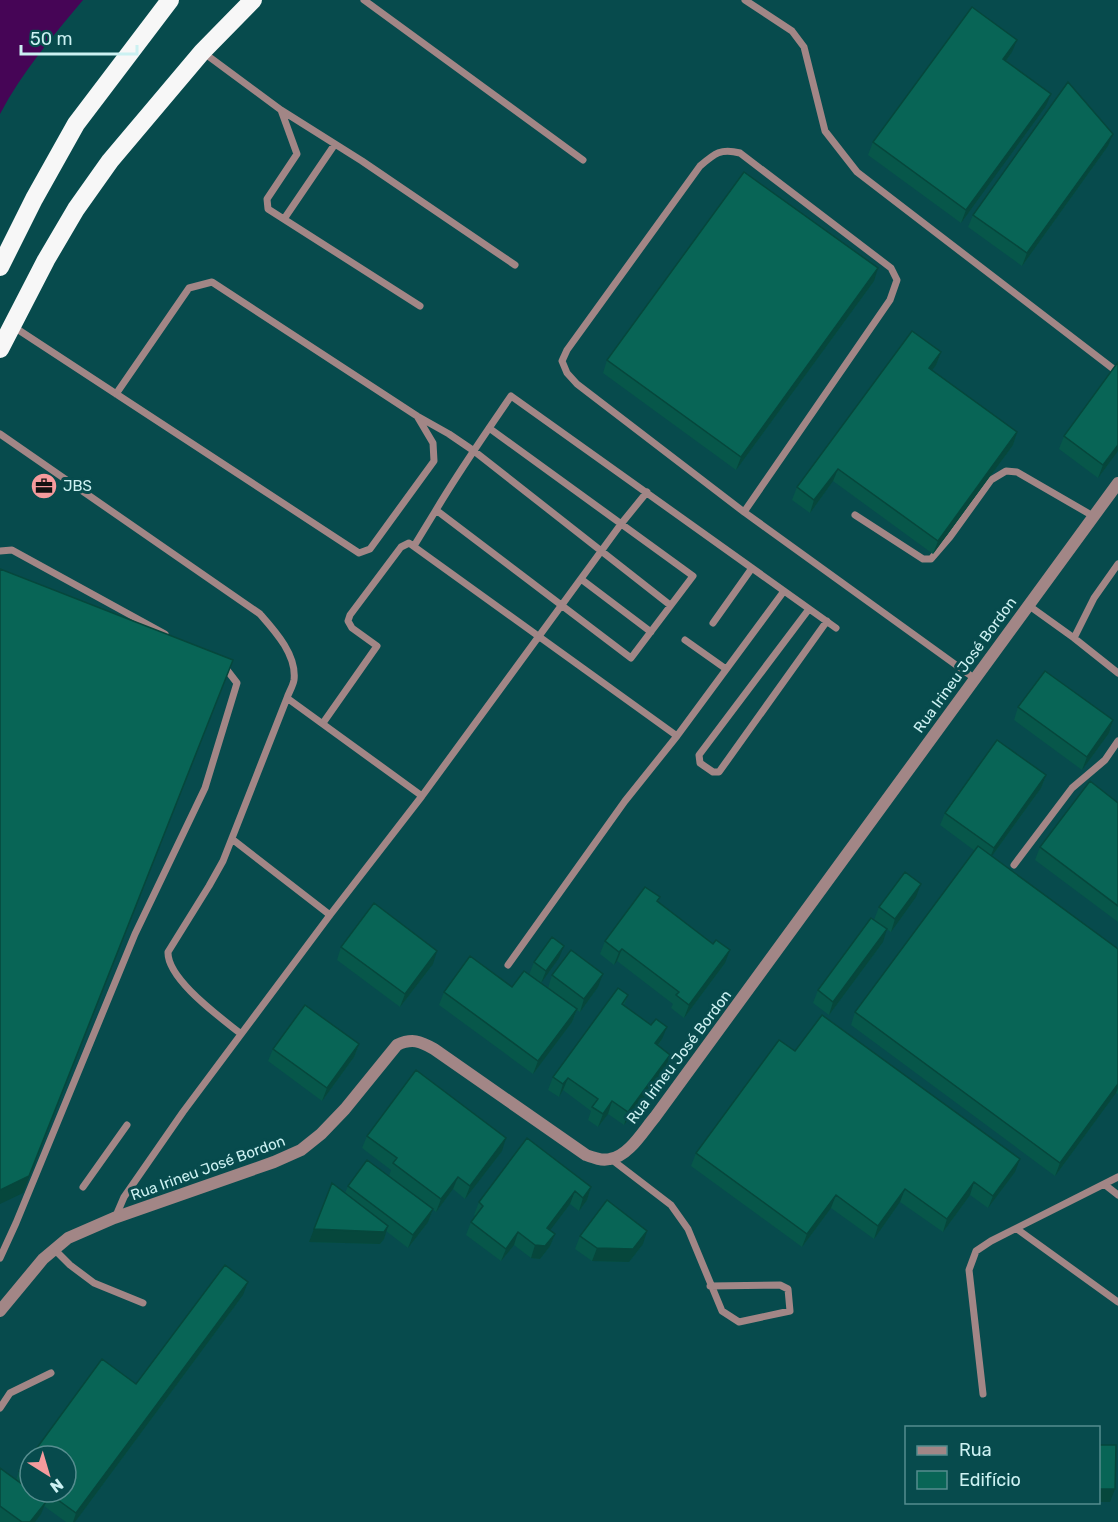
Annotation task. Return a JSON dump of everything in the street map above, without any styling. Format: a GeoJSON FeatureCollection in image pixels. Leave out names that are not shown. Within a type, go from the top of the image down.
{"type":"FeatureCollection","features":[{"type":"Feature","properties":{"kind":"highway"},"geometry":{"type":"LineString","coordinates":[[0,267],[34,199],[76,124],[170,0]]}},
{"type":"Feature","properties":{"kind":"highway"},"geometry":{"type":"LineString","coordinates":[[0,349],[76,209],[110,161],[202,52],[253,0]]}},
{"type":"Feature","properties":{"kind":"street","name":"Rua Irineu José Bordon"},"geometry":{"type":"LineString","coordinates":[[0,1311],[43,1259],[68,1238],[114,1218],[274,1162],[301,1150],[321,1134],[345,1108],[397,1045],[413,1040],[434,1048],[574,1149],[598,1159],[611,1159],[632,1145],[655,1117],[1118,483]]}},
{"type":"Feature","properties":{"kind":"lane"},"geometry":{"type":"LineString","coordinates":[[364,0],[583,160]]}},
{"type":"Feature","properties":{"kind":"lane"},"geometry":{"type":"LineString","coordinates":[[745,0],[792,31],[804,47],[825,132],[857,172],[1116,371]]}},
{"type":"Feature","properties":{"kind":"lane"},"geometry":{"type":"LineString","coordinates":[[202,52],[281,110],[515,265]]}},
{"type":"Feature","properties":{"kind":"lane"},"geometry":{"type":"LineString","coordinates":[[281,110],[297,154],[267,199],[268,209],[420,306]]}},
{"type":"Feature","properties":{"kind":"lane"},"geometry":{"type":"LineString","coordinates":[[284,219],[335,144]]}},
{"type":"Feature","properties":{"kind":"lane"},"geometry":{"type":"LineString","coordinates":[[744,512],[890,300],[897,280],[891,268],[740,153],[726,150],[712,155],[700,166],[567,350],[562,361],[567,372],[577,384],[744,512],[974,678]]}},
{"type":"Feature","properties":{"kind":"lane"},"geometry":{"type":"LineString","coordinates":[[116,394],[189,288],[212,282],[474,451],[670,606]]}},
{"type":"Feature","properties":{"kind":"lane"},"geometry":{"type":"LineString","coordinates":[[11,326],[359,553],[370,549],[434,461],[433,443],[417,416]]}},
{"type":"Feature","properties":{"kind":"lane"},"geometry":{"type":"LineString","coordinates":[[414,546],[511,396],[836,628]]}},
{"type":"Feature","properties":{"kind":"lane"},"geometry":{"type":"LineString","coordinates":[[436,510],[631,658],[693,576],[489,428]]}},
{"type":"Feature","properties":{"kind":"lane"},"geometry":{"type":"LineString","coordinates":[[0,434],[260,614],[282,638],[290,659],[294,681],[232,839],[209,886],[168,952],[168,960],[174,971],[195,995],[241,1034]]}},
{"type":"Feature","properties":{"kind":"lane"},"geometry":{"type":"LineString","coordinates":[[855,515],[922,559],[931,559],[950,537],[991,480],[1006,471],[1017,472],[1094,516]]}},
{"type":"Feature","properties":{"kind":"lane"},"geometry":{"type":"LineString","coordinates":[[114,1218],[124,1197],[148,1161],[241,1034],[422,796],[538,636],[647,492]]}},
{"type":"Feature","properties":{"kind":"lane"},"geometry":{"type":"LineString","coordinates":[[323,723],[377,646],[352,628],[348,621],[350,615],[404,543],[409,543],[677,736]]}},
{"type":"Feature","properties":{"kind":"lane"},"geometry":{"type":"LineString","coordinates":[[0,551],[12,550],[168,635]]}},
{"type":"Feature","properties":{"kind":"lane"},"geometry":{"type":"LineString","coordinates":[[1074,638],[1094,598],[1118,564]]}},
{"type":"Feature","properties":{"kind":"lane"},"geometry":{"type":"LineString","coordinates":[[713,623],[752,568]]}},
{"type":"Feature","properties":{"kind":"lane"},"geometry":{"type":"LineString","coordinates":[[581,579],[651,632]]}},
{"type":"Feature","properties":{"kind":"lane"},"geometry":{"type":"LineString","coordinates":[[508,965],[625,801],[677,736],[784,591]]}},
{"type":"Feature","properties":{"kind":"lane"},"geometry":{"type":"LineString","coordinates":[[1028,605],[1118,673]]}},
{"type":"Feature","properties":{"kind":"lane"},"geometry":{"type":"LineString","coordinates":[[809,609],[699,755],[700,763],[713,772],[719,772],[827,621]]}},
{"type":"Feature","properties":{"kind":"lane"},"geometry":{"type":"LineString","coordinates":[[685,640],[726,669]]}},
{"type":"Feature","properties":{"kind":"lane"},"geometry":{"type":"LineString","coordinates":[[0,1258],[135,934],[205,788],[237,683],[227,670],[217,664]]}},
{"type":"Feature","properties":{"kind":"lane"},"geometry":{"type":"LineString","coordinates":[[287,698],[422,796]]}},
{"type":"Feature","properties":{"kind":"lane"},"geometry":{"type":"LineString","coordinates":[[1014,865],[1072,788],[1105,760],[1118,741]]}},
{"type":"Feature","properties":{"kind":"lane"},"geometry":{"type":"LineString","coordinates":[[232,839],[330,915]]}},
{"type":"Feature","properties":{"kind":"lane"},"geometry":{"type":"LineString","coordinates":[[83,1187],[127,1125]]}},
{"type":"Feature","properties":{"kind":"lane"},"geometry":{"type":"LineString","coordinates":[[611,1159],[671,1205],[688,1229],[710,1286],[722,1311],[739,1322],[790,1311],[788,1289],[780,1285],[710,1286]]}},
{"type":"Feature","properties":{"kind":"lane"},"geometry":{"type":"LineString","coordinates":[[983,1394],[969,1270],[976,1251],[1118,1177]]}},
{"type":"Feature","properties":{"kind":"lane"},"geometry":{"type":"LineString","coordinates":[[1104,1184],[1118,1195]]}},
{"type":"Feature","properties":{"kind":"lane"},"geometry":{"type":"LineString","coordinates":[[1017,1229],[1118,1302]]}},
{"type":"Feature","properties":{"kind":"lane"},"geometry":{"type":"LineString","coordinates":[[54,1249],[70,1266],[94,1283],[143,1303]]}},
{"type":"Feature","properties":{"kind":"lane"},"geometry":{"type":"LineString","coordinates":[[0,1408],[10,1393],[51,1373]]}},
{"type":"Feature","properties":{"kind":"shaded area"},"geometry":{"type":"Polygon","coordinates":[[[0,0],[83,0],[28,69],[0,114],[0,0]]]}},
{"type":"Feature","properties":{"kind":"building"},"geometry":{"type":"Polygon","coordinates":[[[972,7],[1017,40],[1003,59],[1051,94],[966,210],[873,142],[972,7]]]}},
{"type":"Feature","properties":{"kind":"building"},"geometry":{"type":"Polygon","coordinates":[[[1068,82],[1113,134],[1027,253],[973,215],[1068,82]]]}},
{"type":"Feature","properties":{"kind":"building"},"geometry":{"type":"Polygon","coordinates":[[[744,172],[878,268],[741,457],[607,360],[744,172]]]}},
{"type":"Feature","properties":{"kind":"building"},"geometry":{"type":"Polygon","coordinates":[[[912,331],[941,352],[929,368],[1017,432],[938,541],[838,469],[814,500],[797,487],[912,331]]]}},
{"type":"Feature","properties":{"kind":"building"},"geometry":{"type":"Polygon","coordinates":[[[1118,362],[1118,445],[1103,465],[1064,436],[1118,362]]]}},
{"type":"Feature","properties":{"kind":"building"},"geometry":{"type":"Polygon","coordinates":[[[0,569],[233,660],[29,1176],[0,1190],[0,569]]]}},
{"type":"Feature","properties":{"kind":"building"},"geometry":{"type":"Polygon","coordinates":[[[1045,671],[1113,720],[1087,757],[1018,707],[1045,671]]]}},
{"type":"Feature","properties":{"kind":"building"},"geometry":{"type":"Polygon","coordinates":[[[997,740],[1046,775],[994,848],[945,813],[997,740]]]}},
{"type":"Feature","properties":{"kind":"building"},"geometry":{"type":"Polygon","coordinates":[[[1090,781],[1118,803],[1118,906],[1040,847],[1090,781]]]}},
{"type":"Feature","properties":{"kind":"building"},"geometry":{"type":"Polygon","coordinates":[[[978,846],[1118,949],[1118,1084],[1060,1163],[855,1012],[978,846]]]}},
{"type":"Feature","properties":{"kind":"building"},"geometry":{"type":"Polygon","coordinates":[[[905,872],[921,884],[895,919],[879,907],[905,872]]]}},
{"type":"Feature","properties":{"kind":"building"},"geometry":{"type":"Polygon","coordinates":[[[645,887],[660,897],[657,901],[713,944],[716,940],[730,950],[689,1005],[676,995],[679,992],[622,949],[619,952],[605,941],[645,887]]]}},
{"type":"Feature","properties":{"kind":"building"},"geometry":{"type":"Polygon","coordinates":[[[374,903],[437,951],[405,994],[341,947],[374,903]]]}},
{"type":"Feature","properties":{"kind":"building"},"geometry":{"type":"Polygon","coordinates":[[[871,918],[887,929],[833,1002],[818,990],[871,918]]]}},
{"type":"Feature","properties":{"kind":"building"},"geometry":{"type":"Polygon","coordinates":[[[552,937],[564,946],[546,971],[534,962],[552,937]]]}},
{"type":"Feature","properties":{"kind":"building"},"geometry":{"type":"Polygon","coordinates":[[[571,950],[603,974],[584,999],[552,975],[571,950]]]}},
{"type":"Feature","properties":{"kind":"building"},"geometry":{"type":"Polygon","coordinates":[[[470,956],[512,987],[524,971],[577,1009],[538,1061],[444,992],[470,956]]]}},
{"type":"Feature","properties":{"kind":"building"},"geometry":{"type":"Polygon","coordinates":[[[618,988],[628,995],[622,1004],[651,1025],[656,1019],[667,1027],[655,1043],[670,1055],[628,1112],[612,1101],[603,1114],[592,1107],[598,1099],[568,1078],[563,1084],[553,1077],[618,988]]]}},
{"type":"Feature","properties":{"kind":"building"},"geometry":{"type":"Polygon","coordinates":[[[305,1005],[359,1044],[327,1088],[273,1049],[305,1005]]]}},
{"type":"Feature","properties":{"kind":"building"},"geometry":{"type":"Polygon","coordinates":[[[822,1015],[1020,1159],[993,1196],[974,1182],[947,1219],[905,1189],[878,1226],[836,1195],[807,1234],[696,1153],[779,1040],[795,1051],[822,1015]]]}},
{"type":"Feature","properties":{"kind":"building"},"geometry":{"type":"Polygon","coordinates":[[[416,1070],[506,1138],[470,1186],[458,1177],[441,1199],[393,1163],[397,1158],[367,1136],[416,1070]]]}},
{"type":"Feature","properties":{"kind":"building"},"geometry":{"type":"Polygon","coordinates":[[[527,1138],[591,1187],[583,1198],[575,1191],[547,1228],[555,1234],[545,1246],[535,1245],[518,1232],[506,1249],[471,1222],[483,1206],[479,1202],[527,1138]]]}},
{"type":"Feature","properties":{"kind":"building"},"geometry":{"type":"Polygon","coordinates":[[[367,1160],[433,1209],[413,1235],[348,1186],[367,1160]]]}},
{"type":"Feature","properties":{"kind":"building"},"geometry":{"type":"Polygon","coordinates":[[[332,1183],[388,1226],[384,1232],[314,1229],[332,1183]]]}},
{"type":"Feature","properties":{"kind":"building"},"geometry":{"type":"Polygon","coordinates":[[[607,1200],[647,1231],[633,1249],[597,1248],[580,1236],[607,1200]]]}},
{"type":"Feature","properties":{"kind":"building"},"geometry":{"type":"Polygon","coordinates":[[[225,1265],[248,1282],[76,1513],[64,1504],[78,1504],[78,1444],[40,1444],[102,1359],[136,1384],[225,1265]]]}},
{"type":"Feature","properties":{"kind":"building"},"geometry":{"type":"Polygon","coordinates":[[[1100,1445],[1116,1445],[1115,1489],[1100,1489],[1100,1445]]]}},
{"type":"Feature","properties":{"kind":"building"},"geometry":{"type":"Polygon","coordinates":[[[0,1468],[18,1481],[18,1504],[44,1504],[30,1522],[22,1522],[0,1506],[0,1468]]]}},
{"type":"Feature","properties":{"kind":"place","name":"JBS"},"geometry":{"type":"Point","coordinates":[44,486]}}]}
